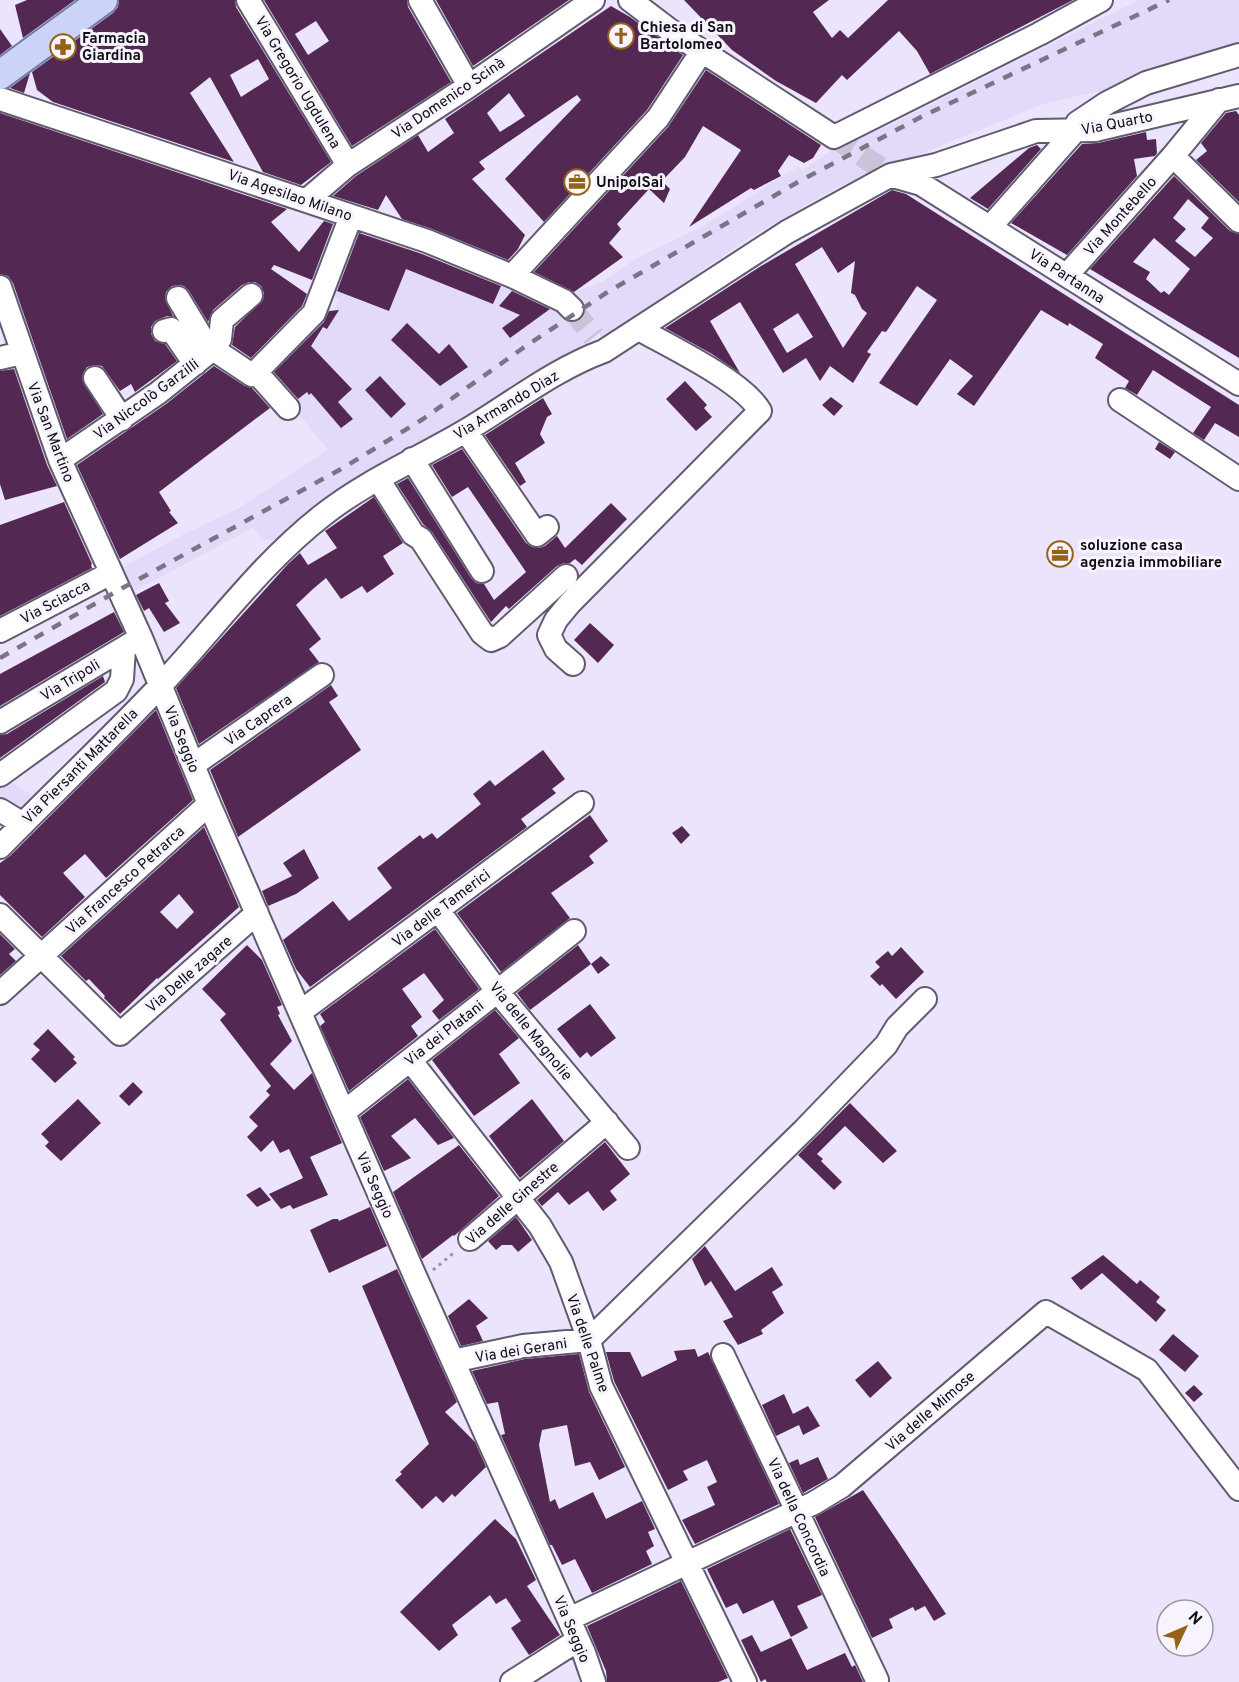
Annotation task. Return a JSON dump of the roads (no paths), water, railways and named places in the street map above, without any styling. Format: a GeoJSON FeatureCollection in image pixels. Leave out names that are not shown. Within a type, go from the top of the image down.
{"type":"FeatureCollection","features":[{"type":"Feature","properties":{"kind":"main road"},"geometry":{"type":"LineString","coordinates":[[0,75],[103,0]]}},
{"type":"Feature","properties":{"kind":"street","name":"Via Gregorio Ugdulena"},"geometry":{"type":"LineString","coordinates":[[248,0],[348,165]]}},
{"type":"Feature","properties":{"kind":"street"},"geometry":{"type":"LineString","coordinates":[[420,0],[469,86]]}},
{"type":"Feature","properties":{"kind":"street","name":"Via Domenico Scinà"},"geometry":{"type":"LineString","coordinates":[[306,200],[348,165],[469,86],[593,0]]}},
{"type":"Feature","properties":{"kind":"street"},"geometry":{"type":"LineString","coordinates":[[630,0],[671,31],[834,137],[1039,34],[1101,0]]}},
{"type":"Feature","properties":{"kind":"street"},"geometry":{"type":"LineString","coordinates":[[512,276],[658,118],[702,51]]}},
{"type":"Feature","properties":{"kind":"street"},"geometry":{"type":"LineString","coordinates":[[990,226],[1074,132],[1077,123],[1107,103],[1146,83],[1239,55]]}},
{"type":"Feature","properties":{"kind":"street","name":"Via Quarto"},"geometry":{"type":"LineString","coordinates":[[891,175],[936,165],[1036,131],[1095,130],[1229,98]]}},
{"type":"Feature","properties":{"kind":"street","name":"Via Montebello"},"geometry":{"type":"LineString","coordinates":[[1067,275],[1173,156],[1229,98]]}},
{"type":"Feature","properties":{"kind":"street","name":"Via Agesilao Milano"},"geometry":{"type":"LineString","coordinates":[[0,99],[427,242],[512,276],[564,301],[572,309]]}},
{"type":"Feature","properties":{"kind":"street"},"geometry":{"type":"LineString","coordinates":[[1173,156],[1239,221]]}},
{"type":"Feature","properties":{"kind":"street","name":"Via Partanna"},"geometry":{"type":"LineString","coordinates":[[891,175],[921,184],[1239,384]]}},
{"type":"Feature","properties":{"kind":"street","name":"Via Armando Diaz"},"geometry":{"type":"LineString","coordinates":[[160,685],[238,597],[290,544],[324,515],[378,479],[466,431],[579,360],[599,344],[639,329],[711,279],[787,232],[891,175]]}},
{"type":"Feature","properties":{"kind":"street"},"geometry":{"type":"LineString","coordinates":[[288,408],[256,372],[314,313],[351,216]]}},
{"type":"Feature","properties":{"kind":"street","name":"Via San Martino"},"geometry":{"type":"LineString","coordinates":[[0,287],[60,460],[111,573],[132,643]]}},
{"type":"Feature","properties":{"kind":"street"},"geometry":{"type":"LineString","coordinates":[[206,355],[220,339],[222,320],[251,295]]}},
{"type":"Feature","properties":{"kind":"street"},"geometry":{"type":"LineString","coordinates":[[178,298],[206,355]]}},
{"type":"Feature","properties":{"kind":"street"},"geometry":{"type":"LineString","coordinates":[[164,331],[171,328],[206,355]]}},
{"type":"Feature","properties":{"kind":"street"},"geometry":{"type":"LineString","coordinates":[[573,664],[556,649],[549,635],[556,620],[570,603],[760,411],[744,394],[721,376],[639,329]]}},
{"type":"Feature","properties":{"kind":"street"},"geometry":{"type":"LineString","coordinates":[[0,358],[22,353]]}},
{"type":"Feature","properties":{"kind":"street","name":"Via Niccolò Garzilli"},"geometry":{"type":"LineString","coordinates":[[60,460],[122,419],[206,355],[252,375],[256,372]]}},
{"type":"Feature","properties":{"kind":"street"},"geometry":{"type":"LineString","coordinates":[[95,378],[122,419]]}},
{"type":"Feature","properties":{"kind":"street"},"geometry":{"type":"LineString","coordinates":[[1120,399],[1239,479]]}},
{"type":"Feature","properties":{"kind":"street"},"geometry":{"type":"LineString","coordinates":[[466,431],[537,535],[547,527]]}},
{"type":"Feature","properties":{"kind":"street"},"geometry":{"type":"LineString","coordinates":[[412,459],[482,571]]}},
{"type":"Feature","properties":{"kind":"street"},"geometry":{"type":"LineString","coordinates":[[378,479],[413,534],[421,539],[482,633],[491,639],[500,636],[566,576]]}},
{"type":"Feature","properties":{"kind":"street","name":"Via Sciacca"},"geometry":{"type":"LineString","coordinates":[[0,631],[111,573]]}},
{"type":"Feature","properties":{"kind":"street"},"geometry":{"type":"LineString","coordinates":[[0,775],[116,691],[122,679],[132,643]]}},
{"type":"Feature","properties":{"kind":"street","name":"Via Seggio"},"geometry":{"type":"LineString","coordinates":[[132,643],[160,685],[209,804],[418,1283],[578,1640],[594,1682]]}},
{"type":"Feature","properties":{"kind":"street","name":"Via Tripoli"},"geometry":{"type":"LineString","coordinates":[[0,722],[132,643]]}},
{"type":"Feature","properties":{"kind":"street","name":"Via Caprera"},"geometry":{"type":"LineString","coordinates":[[193,765],[322,675]]}},
{"type":"Feature","properties":{"kind":"street","name":"Via Piersanti Mattarella"},"geometry":{"type":"LineString","coordinates":[[0,847],[160,685]]}},
{"type":"Feature","properties":{"kind":"street","name":"Via delle Tamerici"},"geometry":{"type":"LineString","coordinates":[[300,1012],[582,803]]}},
{"type":"Feature","properties":{"kind":"street","name":"Via Francesco Petrarca"},"geometry":{"type":"LineString","coordinates":[[0,993],[209,804]]}},
{"type":"Feature","properties":{"kind":"street"},"geometry":{"type":"LineString","coordinates":[[0,810],[23,824]]}},
{"type":"Feature","properties":{"kind":"street","name":"Via delle Magnolie"},"geometry":{"type":"LineString","coordinates":[[438,910],[497,991],[628,1148]]}},
{"type":"Feature","properties":{"kind":"street","name":"Via Delle zagare"},"geometry":{"type":"LineString","coordinates":[[41,955],[120,1034],[257,914]]}},
{"type":"Feature","properties":{"kind":"street"},"geometry":{"type":"LineString","coordinates":[[0,915],[41,955]]}},
{"type":"Feature","properties":{"kind":"street","name":"Via dei Platani"},"geometry":{"type":"LineString","coordinates":[[344,1112],[573,932]]}},
{"type":"Feature","properties":{"kind":"street"},"geometry":{"type":"LineString","coordinates":[[588,1340],[805,1129],[886,1045],[897,1027],[925,999]]}},
{"type":"Feature","properties":{"kind":"street","name":"Via delle Palme"},"geometry":{"type":"LineString","coordinates":[[410,1059],[519,1197],[540,1226],[561,1262],[601,1386],[745,1682]]}},
{"type":"Feature","properties":{"kind":"street","name":"Via delle Ginestre"},"geometry":{"type":"LineString","coordinates":[[470,1239],[607,1122]]}},
{"type":"Feature","properties":{"kind":"street","name":"Via delle Mimose"},"geometry":{"type":"LineString","coordinates":[[568,1619],[796,1512],[842,1486],[1046,1312],[1147,1370],[1239,1489]]}},
{"type":"Feature","properties":{"kind":"street","name":"Via dei Gerani"},"geometry":{"type":"LineString","coordinates":[[453,1361],[523,1346],[588,1340]]}},
{"type":"Feature","properties":{"kind":"street","name":"Via della Concordia"},"geometry":{"type":"LineString","coordinates":[[723,1355],[877,1680]]}},
{"type":"Feature","properties":{"kind":"street"},"geometry":{"type":"LineString","coordinates":[[512,1682],[578,1640]]}},
{"type":"Feature","properties":{"kind":"tunnel"},"geometry":{"type":"LineString","coordinates":[[834,137],[891,175]]}},
{"type":"Feature","properties":{"kind":"tunnel"},"geometry":{"type":"LineString","coordinates":[[572,309],[594,337]]}},
{"type":"Feature","properties":{"kind":"railway"},"geometry":{"type":"LineString","coordinates":[[0,658],[119,590],[343,468],[423,419],[606,293],[798,182],[923,116],[1169,0]]}},
{"type":"Feature","properties":{"kind":"place","name":"Chiesa di San Bartolomeo"},"geometry":{"type":"Point","coordinates":[621,36]}},
{"type":"Feature","properties":{"kind":"place","name":"Farmacia Giardina"},"geometry":{"type":"Point","coordinates":[63,47]}},
{"type":"Feature","properties":{"kind":"place","name":"UnipolSai"},"geometry":{"type":"Point","coordinates":[577,182]}},
{"type":"Feature","properties":{"kind":"place","name":"soluzione casa agenzia immobiliare"},"geometry":{"type":"Point","coordinates":[1060,554]}}]}
